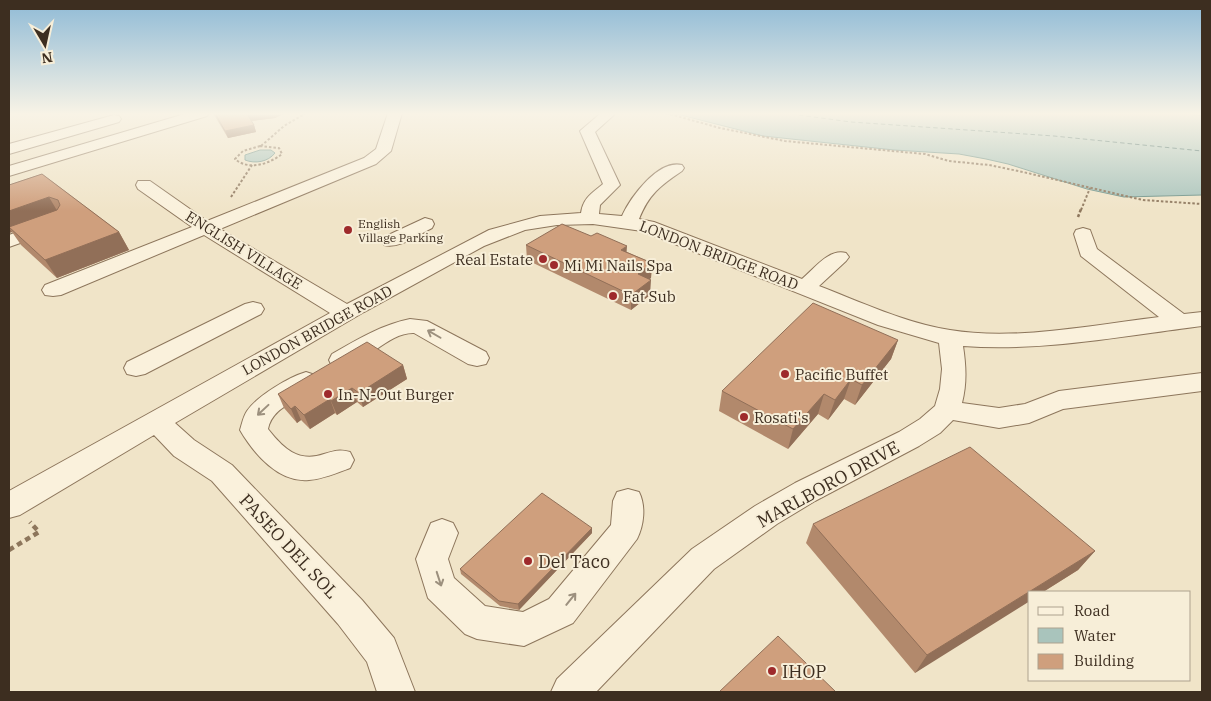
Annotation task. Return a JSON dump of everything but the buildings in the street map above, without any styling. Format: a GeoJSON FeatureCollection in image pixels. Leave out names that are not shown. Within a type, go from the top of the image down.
{"type":"FeatureCollection","features":[{"type":"Feature","properties":{"kind":"street"},"geometry":{"type":"LineString","coordinates":[[43,146],[58,156]]}},
{"type":"Feature","properties":{"kind":"street"},"geometry":{"type":"LineString","coordinates":[[9,156],[16,169],[93,146]]}},
{"type":"Feature","properties":{"kind":"street"},"geometry":{"type":"LineString","coordinates":[[53,290],[201,224],[370,161],[383,151],[385,146]]}},
{"type":"Feature","properties":{"kind":"street"},"geometry":{"type":"LineString","coordinates":[[590,219],[591,203],[612,185],[593,146]]}},
{"type":"Feature","properties":{"kind":"street"},"geometry":{"type":"LineString","coordinates":[[629,222],[637,203],[647,187],[676,168]]}},
{"type":"Feature","properties":{"kind":"street","name":"ENGLISH VILLAGE"},"geometry":{"type":"LineString","coordinates":[[144,185],[201,224],[346,314]]}},
{"type":"Feature","properties":{"kind":"street","name":"LONDON BRIDGE ROAD"},"geometry":{"type":"LineString","coordinates":[[9,506],[156,420],[477,242],[505,230],[565,219],[629,222],[675,236],[886,320],[950,338],[992,341],[1034,339],[1202,319]]}},
{"type":"Feature","properties":{"kind":"street"},"geometry":{"type":"LineString","coordinates":[[9,241],[60,222]]}},
{"type":"Feature","properties":{"kind":"street"},"geometry":{"type":"LineString","coordinates":[[391,241],[425,224]]}},
{"type":"Feature","properties":{"kind":"street"},"geometry":{"type":"LineString","coordinates":[[1083,234],[1088,252],[1180,322]]}},
{"type":"Feature","properties":{"kind":"street"},"geometry":{"type":"LineString","coordinates":[[136,368],[253,309]]}},
{"type":"Feature","properties":{"kind":"street"},"geometry":{"type":"LineString","coordinates":[[340,460],[321,467],[298,468],[279,456],[261,441],[254,430],[257,416],[275,400],[388,333],[406,325],[419,326],[477,358]]}},
{"type":"Feature","properties":{"kind":"street"},"geometry":{"type":"LineString","coordinates":[[950,338],[954,369],[947,410],[999,418],[1029,413],[1059,400],[1202,382]]}},
{"type":"Feature","properties":{"kind":"street","name":"MARLBORO DRIVE"},"geometry":{"type":"LineString","coordinates":[[570,692],[703,560],[766,515],[805,492],[909,440],[930,426],[947,410]]}},
{"type":"Feature","properties":{"kind":"street","name":"PASEO DEL SOL"},"geometry":{"type":"LineString","coordinates":[[156,420],[184,448],[222,473],[350,612],[381,651],[396,692]]}},
{"type":"Feature","properties":{"kind":"street"},"geometry":{"type":"LineString","coordinates":[[442,533],[432,559],[440,587],[477,622],[524,628],[562,611],[626,530],[628,501]]}},
{"type":"Feature","properties":{"kind":"lane"},"geometry":{"type":"LineString","coordinates":[[805,288],[839,257]]}},
{"type":"Feature","properties":{"kind":"path"},"geometry":{"type":"LineString","coordinates":[[260,146],[279,148],[282,154],[272,161],[252,165],[238,162],[235,159],[236,156],[243,151],[260,146]]}},
{"type":"Feature","properties":{"kind":"path"},"geometry":{"type":"LineString","coordinates":[[836,146],[925,154],[949,162],[989,165],[1144,200],[1171,204],[1202,204]]}},
{"type":"Feature","properties":{"kind":"path"},"geometry":{"type":"LineString","coordinates":[[201,224],[222,207],[252,165]]}},
{"type":"Feature","properties":{"kind":"path"},"geometry":{"type":"LineString","coordinates":[[1083,234],[1076,220],[1090,188]]}},
{"type":"Feature","properties":{"kind":"water"},"geometry":{"type":"Polygon","coordinates":[[[854,146],[1202,146],[1202,195],[1124,197],[1087,189],[986,159],[959,154],[854,146]]]}},
{"type":"Feature","properties":{"kind":"water"},"geometry":{"type":"Polygon","coordinates":[[[260,150],[271,150],[275,153],[261,161],[245,160],[245,155],[260,150]]]}},
{"type":"Feature","properties":{"kind":"ferry route"},"geometry":{"type":"LineString","coordinates":[[1150,146],[1202,151]]}},
{"type":"Feature","properties":{"kind":"place","name":"English Village Parking"},"geometry":{"type":"Point","coordinates":[348,230]}},
{"type":"Feature","properties":{"kind":"place","name":"Real Estate"},"geometry":{"type":"Point","coordinates":[543,259]}},
{"type":"Feature","properties":{"kind":"place","name":"Mi Mi Nails Spa"},"geometry":{"type":"Point","coordinates":[554,265]}},
{"type":"Feature","properties":{"kind":"place","name":"Fat Sub"},"geometry":{"type":"Point","coordinates":[613,296]}},
{"type":"Feature","properties":{"kind":"place","name":"Pacific Buffet"},"geometry":{"type":"Point","coordinates":[785,374]}},
{"type":"Feature","properties":{"kind":"place","name":"In-N-Out Burger"},"geometry":{"type":"Point","coordinates":[328,394]}},
{"type":"Feature","properties":{"kind":"place","name":"Rosati's"},"geometry":{"type":"Point","coordinates":[744,417]}},
{"type":"Feature","properties":{"kind":"place","name":"Del Taco"},"geometry":{"type":"Point","coordinates":[528,561]}},
{"type":"Feature","properties":{"kind":"place","name":"IHOP"},"geometry":{"type":"Point","coordinates":[772,671]}}]}
